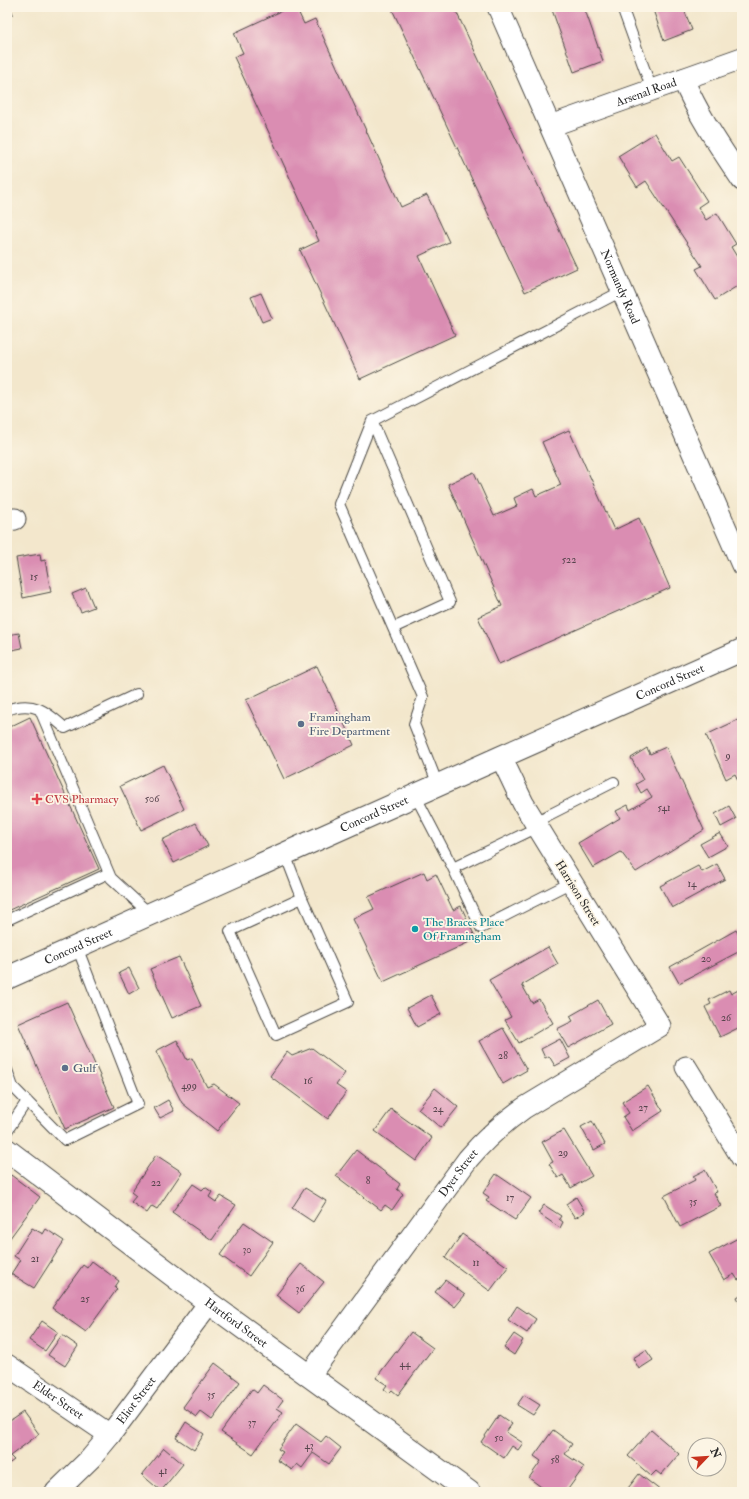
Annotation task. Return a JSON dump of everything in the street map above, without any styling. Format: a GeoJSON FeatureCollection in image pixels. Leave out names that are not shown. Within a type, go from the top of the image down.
{"type":"FeatureCollection","features":[{"type":"Feature","properties":{"kind":"main road","name":"Concord Street"},"geometry":{"type":"LineString","coordinates":[[7,978],[742,650]]}},
{"type":"Feature","properties":{"kind":"main road","name":"Hartford Street"},"geometry":{"type":"LineString","coordinates":[[7,1150],[209,1303],[469,1492]]}},
{"type":"Feature","properties":{"kind":"street","name":"Normandy Road"},"geometry":{"type":"LineString","coordinates":[[498,7],[742,565]]}},
{"type":"Feature","properties":{"kind":"street","name":"Arsenal Road"},"geometry":{"type":"LineString","coordinates":[[550,126],[742,58]]}},
{"type":"Feature","properties":{"kind":"street"},"geometry":{"type":"LineString","coordinates":[[683,79],[704,122],[742,180]]}},
{"type":"Feature","properties":{"kind":"street","name":"Harrison Street"},"geometry":{"type":"LineString","coordinates":[[500,757],[511,780],[537,825],[660,1026]]}},
{"type":"Feature","properties":{"kind":"street","name":"Dyer Street"},"geometry":{"type":"LineString","coordinates":[[309,1376],[468,1159],[485,1140],[503,1123],[524,1108],[660,1026]]}},
{"type":"Feature","properties":{"kind":"street"},"geometry":{"type":"LineString","coordinates":[[686,1067],[742,1158]]}},
{"type":"Feature","properties":{"kind":"street","name":"Eliot Street"},"geometry":{"type":"LineString","coordinates":[[56,1492],[69,1481],[110,1436],[209,1303]]}},
{"type":"Feature","properties":{"kind":"street","name":"Elder Street"},"geometry":{"type":"LineString","coordinates":[[7,1365],[110,1436]]}},
{"type":"Feature","properties":{"kind":"lane"},"geometry":{"type":"LineString","coordinates":[[622,7],[652,90]]}},
{"type":"Feature","properties":{"kind":"lane"},"geometry":{"type":"LineString","coordinates":[[438,785],[414,724],[423,697],[339,504],[372,421],[622,291]]}},
{"type":"Feature","properties":{"kind":"lane"},"geometry":{"type":"LineString","coordinates":[[372,421],[450,602],[393,628]]}},
{"type":"Feature","properties":{"kind":"lane"},"geometry":{"type":"LineString","coordinates":[[7,710],[31,705],[52,716],[65,728],[137,694]]}},
{"type":"Feature","properties":{"kind":"lane"},"geometry":{"type":"LineString","coordinates":[[40,710],[111,878],[150,914]]}},
{"type":"Feature","properties":{"kind":"lane"},"geometry":{"type":"LineString","coordinates":[[453,868],[537,825],[614,782]]}},
{"type":"Feature","properties":{"kind":"lane"},"geometry":{"type":"LineString","coordinates":[[415,795],[453,868],[481,928],[572,882]]}},
{"type":"Feature","properties":{"kind":"lane"},"geometry":{"type":"LineString","coordinates":[[285,854],[302,898],[348,1002],[276,1035],[230,931],[302,898]]}},
{"type":"Feature","properties":{"kind":"lane"},"geometry":{"type":"LineString","coordinates":[[7,920],[109,873]]}},
{"type":"Feature","properties":{"kind":"lane"},"geometry":{"type":"LineString","coordinates":[[7,1070],[13,1087],[65,1140],[138,1104],[77,947]]}},
{"type":"Feature","properties":{"kind":"lane"},"geometry":{"type":"LineString","coordinates":[[7,1131],[27,1101]]}},
{"type":"Feature","properties":{"kind":"building"},"geometry":{"type":"Polygon","coordinates":[[[7,7],[10,7],[13,14],[7,16],[7,7]]]}},
{"type":"Feature","properties":{"kind":"building"},"geometry":{"type":"Polygon","coordinates":[[[290,7],[296,7],[304,24],[315,19],[401,207],[427,195],[449,242],[419,256],[455,335],[360,379],[300,250],[319,241],[234,57],[243,53],[234,33],[290,7]]]}},
{"type":"Feature","properties":{"kind":"building"},"geometry":{"type":"Polygon","coordinates":[[[391,7],[454,7],[577,268],[525,292],[391,7]]]}},
{"type":"Feature","properties":{"kind":"building"},"geometry":{"type":"Polygon","coordinates":[[[551,7],[584,7],[603,61],[574,72],[551,7]]]}},
{"type":"Feature","properties":{"kind":"building"},"geometry":{"type":"Polygon","coordinates":[[[652,7],[683,7],[692,30],[664,41],[652,7]]]}},
{"type":"Feature","properties":{"kind":"building"},"geometry":{"type":"Polygon","coordinates":[[[655,133],[672,161],[679,157],[707,201],[698,207],[706,220],[717,213],[736,244],[731,247],[742,265],[742,283],[715,300],[696,269],[702,266],[646,181],[637,187],[618,156],[655,133]]]}},
{"type":"Feature","properties":{"kind":"building"},"geometry":{"type":"Polygon","coordinates":[[[261,293],[272,318],[262,322],[251,297],[261,293]]]}},
{"type":"Feature","properties":{"kind":"building"},"geometry":{"type":"Polygon","coordinates":[[[569,430],[614,530],[639,518],[670,588],[499,664],[478,617],[502,606],[448,484],[474,472],[494,516],[517,506],[514,498],[533,489],[536,496],[561,485],[542,442],[569,430]]]}},
{"type":"Feature","properties":{"kind":"building"},"geometry":{"type":"Polygon","coordinates":[[[40,554],[41,561],[45,560],[51,592],[23,598],[16,558],[40,554]]]}},
{"type":"Feature","properties":{"kind":"building"},"geometry":{"type":"Polygon","coordinates":[[[86,588],[94,607],[81,612],[72,594],[86,588]]]}},
{"type":"Feature","properties":{"kind":"building"},"geometry":{"type":"Polygon","coordinates":[[[19,633],[22,648],[7,651],[7,635],[19,633]]]}},
{"type":"Feature","properties":{"kind":"building"},"geometry":{"type":"Polygon","coordinates":[[[317,666],[354,745],[284,779],[246,700],[317,666]]]}},
{"type":"Feature","properties":{"kind":"building","name":"CVS Pharmacy"},"geometry":{"type":"Polygon","coordinates":[[[30,717],[99,869],[7,911],[7,728],[30,717]]]}},
{"type":"Feature","properties":{"kind":"building"},"geometry":{"type":"Polygon","coordinates":[[[742,718],[742,788],[735,774],[726,779],[706,735],[742,718]]]}},
{"type":"Feature","properties":{"kind":"building"},"geometry":{"type":"Polygon","coordinates":[[[666,747],[704,830],[636,872],[621,852],[593,868],[578,843],[620,818],[616,811],[628,805],[630,810],[652,797],[647,789],[641,793],[636,784],[643,780],[631,758],[647,748],[650,754],[666,747]]]}},
{"type":"Feature","properties":{"kind":"building"},"geometry":{"type":"Polygon","coordinates":[[[163,765],[184,809],[141,830],[120,786],[163,765]]]}},
{"type":"Feature","properties":{"kind":"building"},"geometry":{"type":"Polygon","coordinates":[[[729,806],[736,819],[721,827],[715,814],[729,806]]]}},
{"type":"Feature","properties":{"kind":"building"},"geometry":{"type":"Polygon","coordinates":[[[196,823],[208,846],[174,863],[162,840],[196,823]]]}},
{"type":"Feature","properties":{"kind":"building"},"geometry":{"type":"Polygon","coordinates":[[[720,833],[728,846],[708,857],[700,844],[720,833]]]}},
{"type":"Feature","properties":{"kind":"building"},"geometry":{"type":"Polygon","coordinates":[[[717,864],[725,879],[672,908],[660,886],[698,866],[702,872],[717,864]]]}},
{"type":"Feature","properties":{"kind":"building","name":"The Braces Place Of Framingham"},"geometry":{"type":"Polygon","coordinates":[[[424,872],[427,879],[436,874],[453,910],[461,906],[476,939],[383,982],[353,919],[374,909],[368,897],[424,872]]]}},
{"type":"Feature","properties":{"kind":"building"},"geometry":{"type":"Polygon","coordinates":[[[736,930],[742,941],[742,950],[679,983],[670,967],[736,930]]]}},
{"type":"Feature","properties":{"kind":"building"},"geometry":{"type":"Polygon","coordinates":[[[548,947],[558,964],[522,985],[532,1003],[539,999],[553,1023],[519,1043],[505,1020],[511,1017],[489,980],[548,947]]]}},
{"type":"Feature","properties":{"kind":"building"},"geometry":{"type":"Polygon","coordinates":[[[179,957],[201,1006],[172,1018],[150,969],[179,957]]]}},
{"type":"Feature","properties":{"kind":"building"},"geometry":{"type":"Polygon","coordinates":[[[129,968],[139,988],[129,994],[119,973],[129,968]]]}},
{"type":"Feature","properties":{"kind":"building"},"geometry":{"type":"Polygon","coordinates":[[[742,988],[742,1026],[720,1037],[705,1007],[711,1004],[709,1000],[729,990],[731,994],[742,988]]]}},
{"type":"Feature","properties":{"kind":"building"},"geometry":{"type":"Polygon","coordinates":[[[431,995],[441,1014],[417,1027],[407,1008],[431,995]]]}},
{"type":"Feature","properties":{"kind":"building"},"geometry":{"type":"Polygon","coordinates":[[[598,1000],[611,1024],[568,1048],[557,1029],[573,1021],[570,1016],[598,1000]]]}},
{"type":"Feature","properties":{"kind":"building"},"geometry":{"type":"Polygon","coordinates":[[[67,1002],[114,1107],[65,1129],[18,1024],[67,1002]]]}},
{"type":"Feature","properties":{"kind":"building"},"geometry":{"type":"Polygon","coordinates":[[[503,1028],[527,1070],[503,1084],[479,1041],[503,1028]]]}},
{"type":"Feature","properties":{"kind":"building"},"geometry":{"type":"Polygon","coordinates":[[[560,1039],[570,1058],[555,1066],[549,1056],[545,1058],[541,1049],[560,1039]]]}},
{"type":"Feature","properties":{"kind":"building"},"geometry":{"type":"Polygon","coordinates":[[[177,1040],[187,1060],[192,1058],[207,1087],[214,1084],[239,1103],[217,1131],[182,1103],[156,1051],[177,1040]]]}},
{"type":"Feature","properties":{"kind":"building"},"geometry":{"type":"Polygon","coordinates":[[[312,1048],[345,1073],[336,1085],[346,1092],[328,1119],[270,1076],[287,1052],[292,1056],[312,1048]]]}},
{"type":"Feature","properties":{"kind":"building"},"geometry":{"type":"Polygon","coordinates":[[[742,1072],[742,1081],[738,1074],[742,1072]]]}},
{"type":"Feature","properties":{"kind":"building"},"geometry":{"type":"Polygon","coordinates":[[[648,1086],[663,1111],[632,1131],[623,1117],[629,1113],[622,1102],[648,1086]]]}},
{"type":"Feature","properties":{"kind":"building"},"geometry":{"type":"Polygon","coordinates":[[[435,1088],[458,1107],[441,1128],[418,1109],[435,1088]]]}},
{"type":"Feature","properties":{"kind":"building"},"geometry":{"type":"Polygon","coordinates":[[[168,1100],[174,1111],[160,1118],[154,1108],[168,1100]]]}},
{"type":"Feature","properties":{"kind":"building"},"geometry":{"type":"Polygon","coordinates":[[[391,1109],[432,1138],[416,1161],[375,1131],[391,1109]]]}},
{"type":"Feature","properties":{"kind":"building"},"geometry":{"type":"Polygon","coordinates":[[[592,1121],[605,1144],[594,1150],[581,1127],[592,1121]]]}},
{"type":"Feature","properties":{"kind":"building"},"geometry":{"type":"Polygon","coordinates":[[[564,1130],[592,1176],[571,1188],[563,1175],[558,1178],[549,1164],[553,1162],[542,1142],[564,1130]]]}},
{"type":"Feature","properties":{"kind":"building"},"geometry":{"type":"Polygon","coordinates":[[[356,1150],[400,1184],[397,1189],[403,1194],[392,1210],[385,1205],[381,1210],[336,1176],[356,1150]]]}},
{"type":"Feature","properties":{"kind":"building"},"geometry":{"type":"Polygon","coordinates":[[[156,1155],[182,1172],[157,1209],[152,1206],[147,1213],[131,1202],[136,1196],[131,1192],[156,1155]]]}},
{"type":"Feature","properties":{"kind":"building"},"geometry":{"type":"Polygon","coordinates":[[[705,1170],[717,1192],[714,1193],[721,1206],[680,1227],[664,1196],[695,1180],[693,1176],[705,1170]]]}},
{"type":"Feature","properties":{"kind":"building"},"geometry":{"type":"Polygon","coordinates":[[[496,1174],[531,1198],[515,1220],[486,1201],[489,1197],[483,1193],[496,1174]]]}},
{"type":"Feature","properties":{"kind":"building"},"geometry":{"type":"Polygon","coordinates":[[[11,1175],[40,1197],[7,1242],[7,1181],[11,1175]]]}},
{"type":"Feature","properties":{"kind":"building"},"geometry":{"type":"Polygon","coordinates":[[[193,1184],[202,1190],[205,1187],[212,1192],[209,1197],[216,1202],[221,1196],[236,1205],[212,1240],[172,1212],[193,1184]]]}},
{"type":"Feature","properties":{"kind":"building"},"geometry":{"type":"Polygon","coordinates":[[[305,1188],[326,1201],[313,1222],[292,1208],[305,1188]]]}},
{"type":"Feature","properties":{"kind":"building"},"geometry":{"type":"Polygon","coordinates":[[[576,1197],[585,1212],[575,1218],[566,1204],[576,1197]]]}},
{"type":"Feature","properties":{"kind":"building"},"geometry":{"type":"Polygon","coordinates":[[[544,1205],[561,1216],[559,1219],[563,1222],[560,1228],[538,1213],[544,1205]]]}},
{"type":"Feature","properties":{"kind":"building"},"geometry":{"type":"Polygon","coordinates":[[[244,1222],[273,1242],[249,1276],[220,1255],[244,1222]]]}},
{"type":"Feature","properties":{"kind":"building"},"geometry":{"type":"Polygon","coordinates":[[[32,1228],[43,1234],[46,1229],[64,1241],[34,1288],[11,1274],[20,1260],[14,1256],[32,1228]]]}},
{"type":"Feature","properties":{"kind":"building"},"geometry":{"type":"Polygon","coordinates":[[[462,1234],[508,1267],[490,1291],[445,1258],[462,1234]]]}},
{"type":"Feature","properties":{"kind":"building"},"geometry":{"type":"Polygon","coordinates":[[[738,1238],[742,1246],[742,1278],[738,1280],[734,1274],[724,1280],[709,1254],[738,1238]]]}},
{"type":"Feature","properties":{"kind":"building"},"geometry":{"type":"Polygon","coordinates":[[[92,1261],[119,1281],[115,1287],[117,1289],[86,1332],[52,1308],[83,1265],[87,1268],[92,1261]]]}},
{"type":"Feature","properties":{"kind":"building"},"geometry":{"type":"Polygon","coordinates":[[[301,1264],[324,1282],[299,1313],[276,1295],[301,1264]]]}},
{"type":"Feature","properties":{"kind":"building"},"geometry":{"type":"Polygon","coordinates":[[[445,1280],[465,1295],[455,1307],[435,1292],[445,1280]]]}},
{"type":"Feature","properties":{"kind":"building"},"geometry":{"type":"Polygon","coordinates":[[[742,1294],[742,1307],[737,1297],[742,1294]]]}},
{"type":"Feature","properties":{"kind":"building"},"geometry":{"type":"Polygon","coordinates":[[[517,1306],[536,1319],[527,1333],[508,1320],[517,1306]]]}},
{"type":"Feature","properties":{"kind":"building"},"geometry":{"type":"Polygon","coordinates":[[[42,1321],[58,1332],[45,1351],[29,1340],[42,1321]]]}},
{"type":"Feature","properties":{"kind":"building"},"geometry":{"type":"Polygon","coordinates":[[[411,1332],[433,1348],[398,1395],[392,1390],[389,1393],[384,1389],[387,1385],[376,1378],[411,1332]]]}},
{"type":"Feature","properties":{"kind":"building"},"geometry":{"type":"Polygon","coordinates":[[[514,1334],[523,1340],[514,1355],[504,1348],[514,1334]]]}},
{"type":"Feature","properties":{"kind":"building"},"geometry":{"type":"Polygon","coordinates":[[[62,1335],[78,1346],[65,1366],[48,1355],[62,1335]]]}},
{"type":"Feature","properties":{"kind":"building"},"geometry":{"type":"Polygon","coordinates":[[[646,1350],[653,1360],[639,1369],[633,1358],[646,1350]]]}},
{"type":"Feature","properties":{"kind":"building"},"geometry":{"type":"Polygon","coordinates":[[[215,1363],[240,1382],[212,1420],[201,1412],[197,1417],[183,1407],[215,1363]]]}},
{"type":"Feature","properties":{"kind":"building"},"geometry":{"type":"Polygon","coordinates":[[[263,1385],[283,1400],[277,1408],[283,1412],[253,1454],[221,1432],[252,1389],[257,1393],[263,1385]]]}},
{"type":"Feature","properties":{"kind":"building"},"geometry":{"type":"Polygon","coordinates":[[[524,1395],[540,1405],[533,1415],[517,1405],[524,1395]]]}},
{"type":"Feature","properties":{"kind":"building"},"geometry":{"type":"Polygon","coordinates":[[[23,1412],[39,1434],[10,1456],[14,1460],[7,1465],[7,1423],[23,1412]]]}},
{"type":"Feature","properties":{"kind":"building"},"geometry":{"type":"Polygon","coordinates":[[[499,1415],[512,1424],[506,1432],[523,1443],[518,1450],[512,1446],[504,1458],[481,1442],[499,1415]]]}},
{"type":"Feature","properties":{"kind":"building"},"geometry":{"type":"Polygon","coordinates":[[[186,1422],[204,1434],[194,1450],[176,1438],[186,1422]]]}},
{"type":"Feature","properties":{"kind":"building"},"geometry":{"type":"Polygon","coordinates":[[[296,1424],[321,1442],[326,1436],[341,1448],[329,1464],[313,1453],[302,1468],[297,1464],[292,1470],[277,1460],[283,1452],[278,1449],[296,1424]]]}},
{"type":"Feature","properties":{"kind":"building"},"geometry":{"type":"Polygon","coordinates":[[[553,1430],[572,1444],[565,1454],[584,1467],[566,1492],[548,1492],[529,1478],[541,1461],[534,1456],[553,1430]]]}},
{"type":"Feature","properties":{"kind":"building"},"geometry":{"type":"Polygon","coordinates":[[[651,1430],[679,1454],[661,1475],[656,1471],[651,1476],[628,1456],[651,1430]]]}},
{"type":"Feature","properties":{"kind":"building"},"geometry":{"type":"Polygon","coordinates":[[[164,1448],[183,1464],[161,1491],[142,1475],[164,1448]]]}},
{"type":"Feature","properties":{"kind":"building"},"geometry":{"type":"Polygon","coordinates":[[[639,1474],[661,1491],[625,1492],[639,1474]]]}},
{"type":"Feature","properties":{"kind":"place","name":"Framingham Fire Department"},"geometry":{"type":"Point","coordinates":[301,724]}},
{"type":"Feature","properties":{"kind":"place","name":"CVS Pharmacy"},"geometry":{"type":"Point","coordinates":[37,799]}},
{"type":"Feature","properties":{"kind":"place","name":"The Braces Place Of Framingham"},"geometry":{"type":"Point","coordinates":[415,929]}},
{"type":"Feature","properties":{"kind":"place","name":"Gulf"},"geometry":{"type":"Point","coordinates":[65,1068]}}]}
